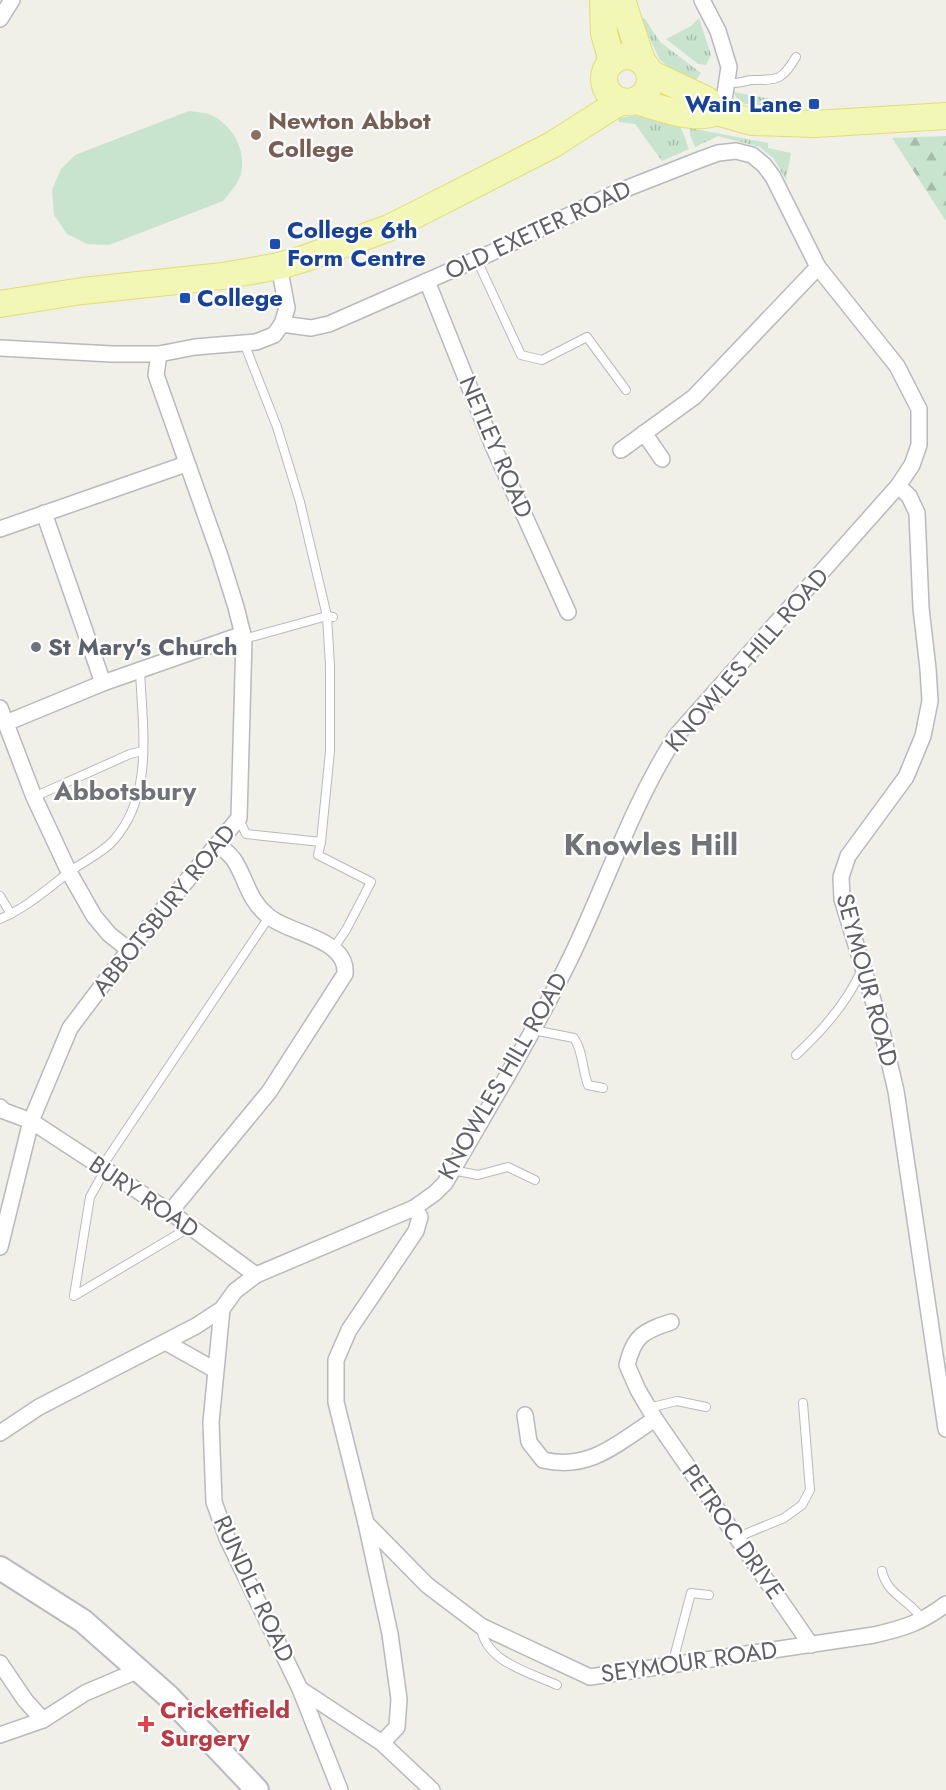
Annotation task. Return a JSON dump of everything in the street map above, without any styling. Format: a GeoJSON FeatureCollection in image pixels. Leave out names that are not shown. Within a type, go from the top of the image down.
{"type":"FeatureCollection","features":[{"type":"Feature","properties":{"kind":"main road"},"geometry":{"type":"LineString","coordinates":[[603,0],[604,33],[612,62]]}},
{"type":"Feature","properties":{"kind":"main road"},"geometry":{"type":"LineString","coordinates":[[0,304],[82,291],[223,276],[279,266],[389,228],[513,165],[548,132],[620,96],[646,93],[649,87],[646,67],[622,0]]}},
{"type":"Feature","properties":{"kind":"main road"},"geometry":{"type":"LineString","coordinates":[[720,112],[705,117],[688,115],[620,96],[605,73],[612,62],[623,56],[630,56],[707,100],[720,112],[752,122],[815,124],[946,116]]}},
{"type":"Feature","properties":{"kind":"main road"},"geometry":{"type":"LineString","coordinates":[[0,1568],[83,1621],[168,1696],[257,1790]]}},
{"type":"Feature","properties":{"kind":"street"},"geometry":{"type":"LineString","coordinates":[[0,19],[12,0]]}},
{"type":"Feature","properties":{"kind":"street"},"geometry":{"type":"LineString","coordinates":[[702,0],[718,31],[729,67],[728,83],[720,112]]}},
{"type":"Feature","properties":{"kind":"street","name":"OLD EXETER ROAD"},"geometry":{"type":"LineString","coordinates":[[282,324],[311,328],[329,324],[615,193],[718,153],[736,151],[752,155],[764,165],[781,191]]}},
{"type":"Feature","properties":{"kind":"street","name":"KNOWLES HILL ROAD"},"geometry":{"type":"LineString","coordinates":[[0,1433],[39,1407],[167,1343],[222,1309],[235,1291],[256,1275],[414,1208],[445,1183],[533,1030],[570,957],[632,815],[658,764],[676,736],[898,486],[912,465],[919,445],[919,408],[897,366],[818,267],[781,191]]}},
{"type":"Feature","properties":{"kind":"street"},"geometry":{"type":"LineString","coordinates":[[0,348],[103,354],[159,354],[195,347],[256,342],[274,335],[282,324],[287,308],[279,266]]}},
{"type":"Feature","properties":{"kind":"street"},"geometry":{"type":"LineString","coordinates":[[621,450],[693,397],[818,267]]}},
{"type":"Feature","properties":{"kind":"street","name":"NETLEY ROAD"},"geometry":{"type":"LineString","coordinates":[[427,281],[493,446],[568,612]]}},
{"type":"Feature","properties":{"kind":"street","name":"ABBOTSBURY ROAD"},"geometry":{"type":"LineString","coordinates":[[0,1247],[31,1121],[70,1028],[98,988],[239,818],[243,637],[220,556],[156,375],[159,354]]}},
{"type":"Feature","properties":{"kind":"street"},"geometry":{"type":"LineString","coordinates":[[644,433],[662,459]]}},
{"type":"Feature","properties":{"kind":"street"},"geometry":{"type":"LineString","coordinates":[[0,529],[186,464]]}},
{"type":"Feature","properties":{"kind":"street","name":"SEYMOUR ROAD"},"geometry":{"type":"LineString","coordinates":[[898,486],[909,496],[917,513],[921,608],[930,701],[923,736],[906,777],[849,856],[840,877],[842,899],[880,1023],[896,1090],[946,1430]]}},
{"type":"Feature","properties":{"kind":"street"},"geometry":{"type":"LineString","coordinates":[[44,513],[103,682]]}},
{"type":"Feature","properties":{"kind":"street"},"geometry":{"type":"LineString","coordinates":[[6,723],[103,682],[243,637]]}},
{"type":"Feature","properties":{"kind":"street"},"geometry":{"type":"LineString","coordinates":[[0,708],[34,797],[69,872],[94,916],[109,934],[129,950]]}},
{"type":"Feature","properties":{"kind":"street"},"geometry":{"type":"LineString","coordinates":[[170,1212],[269,1092],[345,974],[346,963],[340,954],[308,935],[269,917],[249,895],[234,860],[218,844]]}},
{"type":"Feature","properties":{"kind":"street","name":"BURY ROAD"},"geometry":{"type":"LineString","coordinates":[[0,1107],[4,1111],[31,1121],[170,1212],[256,1275]]}},
{"type":"Feature","properties":{"kind":"street"},"geometry":{"type":"LineString","coordinates":[[382,1743],[397,1727],[399,1699],[390,1634],[336,1402],[336,1360],[348,1330],[416,1231],[420,1217],[414,1208]]}},
{"type":"Feature","properties":{"kind":"street","name":"RUNDLE ROAD"},"geometry":{"type":"LineString","coordinates":[[222,1309],[211,1422],[214,1502],[226,1538],[300,1689],[340,1790]]}},
{"type":"Feature","properties":{"kind":"street","name":"PETROC DRIVE"},"geometry":{"type":"LineString","coordinates":[[671,1322],[649,1329],[636,1339],[627,1365],[652,1414],[811,1645]]}},
{"type":"Feature","properties":{"kind":"street"},"geometry":{"type":"LineString","coordinates":[[167,1343],[215,1370]]}},
{"type":"Feature","properties":{"kind":"street"},"geometry":{"type":"LineString","coordinates":[[525,1414],[529,1442],[543,1461],[559,1464],[573,1464],[595,1457],[652,1414]]}},
{"type":"Feature","properties":{"kind":"street","name":"SEYMOUR ROAD"},"geometry":{"type":"LineString","coordinates":[[366,1524],[428,1585],[481,1626],[590,1677],[874,1635],[911,1626],[946,1604]]}},
{"type":"Feature","properties":{"kind":"street"},"geometry":{"type":"LineString","coordinates":[[1,1667],[43,1720]]}},
{"type":"Feature","properties":{"kind":"street"},"geometry":{"type":"LineString","coordinates":[[0,1735],[43,1720],[85,1693],[139,1670]]}},
{"type":"Feature","properties":{"kind":"street","name":"RUNDLE ROAD"},"geometry":{"type":"LineString","coordinates":[[300,1689],[382,1743],[432,1790]]}},
{"type":"Feature","properties":{"kind":"lane"},"geometry":{"type":"LineString","coordinates":[[728,83],[779,79],[786,73],[796,57]]}},
{"type":"Feature","properties":{"kind":"lane"},"geometry":{"type":"LineString","coordinates":[[476,258],[521,355],[542,360],[587,337],[626,390]]}},
{"type":"Feature","properties":{"kind":"lane"},"geometry":{"type":"LineString","coordinates":[[244,343],[277,427],[300,501],[330,617],[330,751],[318,855],[371,882],[346,930],[333,949]]}},
{"type":"Feature","properties":{"kind":"lane"},"geometry":{"type":"LineString","coordinates":[[243,637],[330,617]]}},
{"type":"Feature","properties":{"kind":"lane"},"geometry":{"type":"LineString","coordinates":[[0,919],[28,905],[69,872],[112,843],[127,822],[138,801],[143,751],[140,669]]}},
{"type":"Feature","properties":{"kind":"lane"},"geometry":{"type":"LineString","coordinates":[[34,797],[130,754],[143,751]]}},
{"type":"Feature","properties":{"kind":"lane"},"geometry":{"type":"LineString","coordinates":[[239,818],[246,834],[321,842]]}},
{"type":"Feature","properties":{"kind":"lane"},"geometry":{"type":"LineString","coordinates":[[0,896],[11,914]]}},
{"type":"Feature","properties":{"kind":"lane"},"geometry":{"type":"LineString","coordinates":[[190,1227],[74,1296],[90,1197],[103,1169],[269,917]]}},
{"type":"Feature","properties":{"kind":"lane"},"geometry":{"type":"LineString","coordinates":[[796,1055],[817,1035],[851,991],[863,965]]}},
{"type":"Feature","properties":{"kind":"lane"},"geometry":{"type":"LineString","coordinates":[[533,1030],[574,1038],[578,1044],[588,1085],[603,1088]]}},
{"type":"Feature","properties":{"kind":"lane"},"geometry":{"type":"LineString","coordinates":[[452,1170],[478,1175],[508,1167],[535,1180]]}},
{"type":"Feature","properties":{"kind":"lane"},"geometry":{"type":"LineString","coordinates":[[652,1414],[677,1401],[706,1407]]}},
{"type":"Feature","properties":{"kind":"lane"},"geometry":{"type":"LineString","coordinates":[[738,1537],[784,1518],[802,1505],[810,1490],[803,1403]]}},
{"type":"Feature","properties":{"kind":"lane"},"geometry":{"type":"LineString","coordinates":[[882,1571],[884,1581],[892,1591],[915,1608],[923,1620]]}},
{"type":"Feature","properties":{"kind":"lane"},"geometry":{"type":"LineString","coordinates":[[672,1665],[691,1593],[709,1594]]}},
{"type":"Feature","properties":{"kind":"lane"},"geometry":{"type":"LineString","coordinates":[[481,1626],[482,1635],[491,1651],[502,1659],[556,1685]]}},
{"type":"Feature","properties":{"kind":"green space"},"geometry":{"type":"Polygon","coordinates":[[[642,18],[660,42],[701,73],[694,83],[660,60],[642,18]]]}},
{"type":"Feature","properties":{"kind":"green space"},"geometry":{"type":"Polygon","coordinates":[[[699,18],[711,55],[706,65],[698,64],[666,39],[691,26],[699,18]]]}},
{"type":"Feature","properties":{"kind":"green space"},"geometry":{"type":"Polygon","coordinates":[[[734,92],[781,101],[780,103],[747,104],[741,102],[734,92]]]}},
{"type":"Feature","properties":{"kind":"green space"},"geometry":{"type":"Polygon","coordinates":[[[189,111],[216,117],[229,128],[238,143],[242,160],[240,178],[223,201],[109,245],[87,244],[67,234],[54,215],[52,190],[61,169],[75,155],[189,111]]]}},
{"type":"Feature","properties":{"kind":"green space"},"geometry":{"type":"Polygon","coordinates":[[[636,115],[671,120],[679,126],[689,149],[662,161],[635,124],[619,122],[618,118],[636,115]]]}},
{"type":"Feature","properties":{"kind":"green space"},"geometry":{"type":"Polygon","coordinates":[[[690,128],[768,143],[768,148],[791,153],[786,180],[774,159],[760,147],[718,136],[695,147],[690,128]]]}},
{"type":"Feature","properties":{"kind":"green space"},"geometry":{"type":"Polygon","coordinates":[[[946,136],[946,221],[892,138],[946,136]]]}},
{"type":"Feature","properties":{"kind":"place","name":"Wain Lane"},"geometry":{"type":"Point","coordinates":[814,104]}},
{"type":"Feature","properties":{"kind":"place","name":"Newton Abbot College"},"geometry":{"type":"Point","coordinates":[256,135]}},
{"type":"Feature","properties":{"kind":"place","name":"College 6th Form Centre"},"geometry":{"type":"Point","coordinates":[275,244]}},
{"type":"Feature","properties":{"kind":"place","name":"College"},"geometry":{"type":"Point","coordinates":[185,298]}},
{"type":"Feature","properties":{"kind":"place","name":"St Mary's Church"},"geometry":{"type":"Point","coordinates":[36,647]}},
{"type":"Feature","properties":{"kind":"place","name":"Cricketfield Surgery"},"geometry":{"type":"Point","coordinates":[146,1724]}},
{"type":"Feature","properties":{"kind":"district","name":"Abbotsbury"},"geometry":{"type":"Point","coordinates":[125,791]}},
{"type":"Feature","properties":{"kind":"district","name":"Knowles Hill"},"geometry":{"type":"Point","coordinates":[651,845]}}]}
